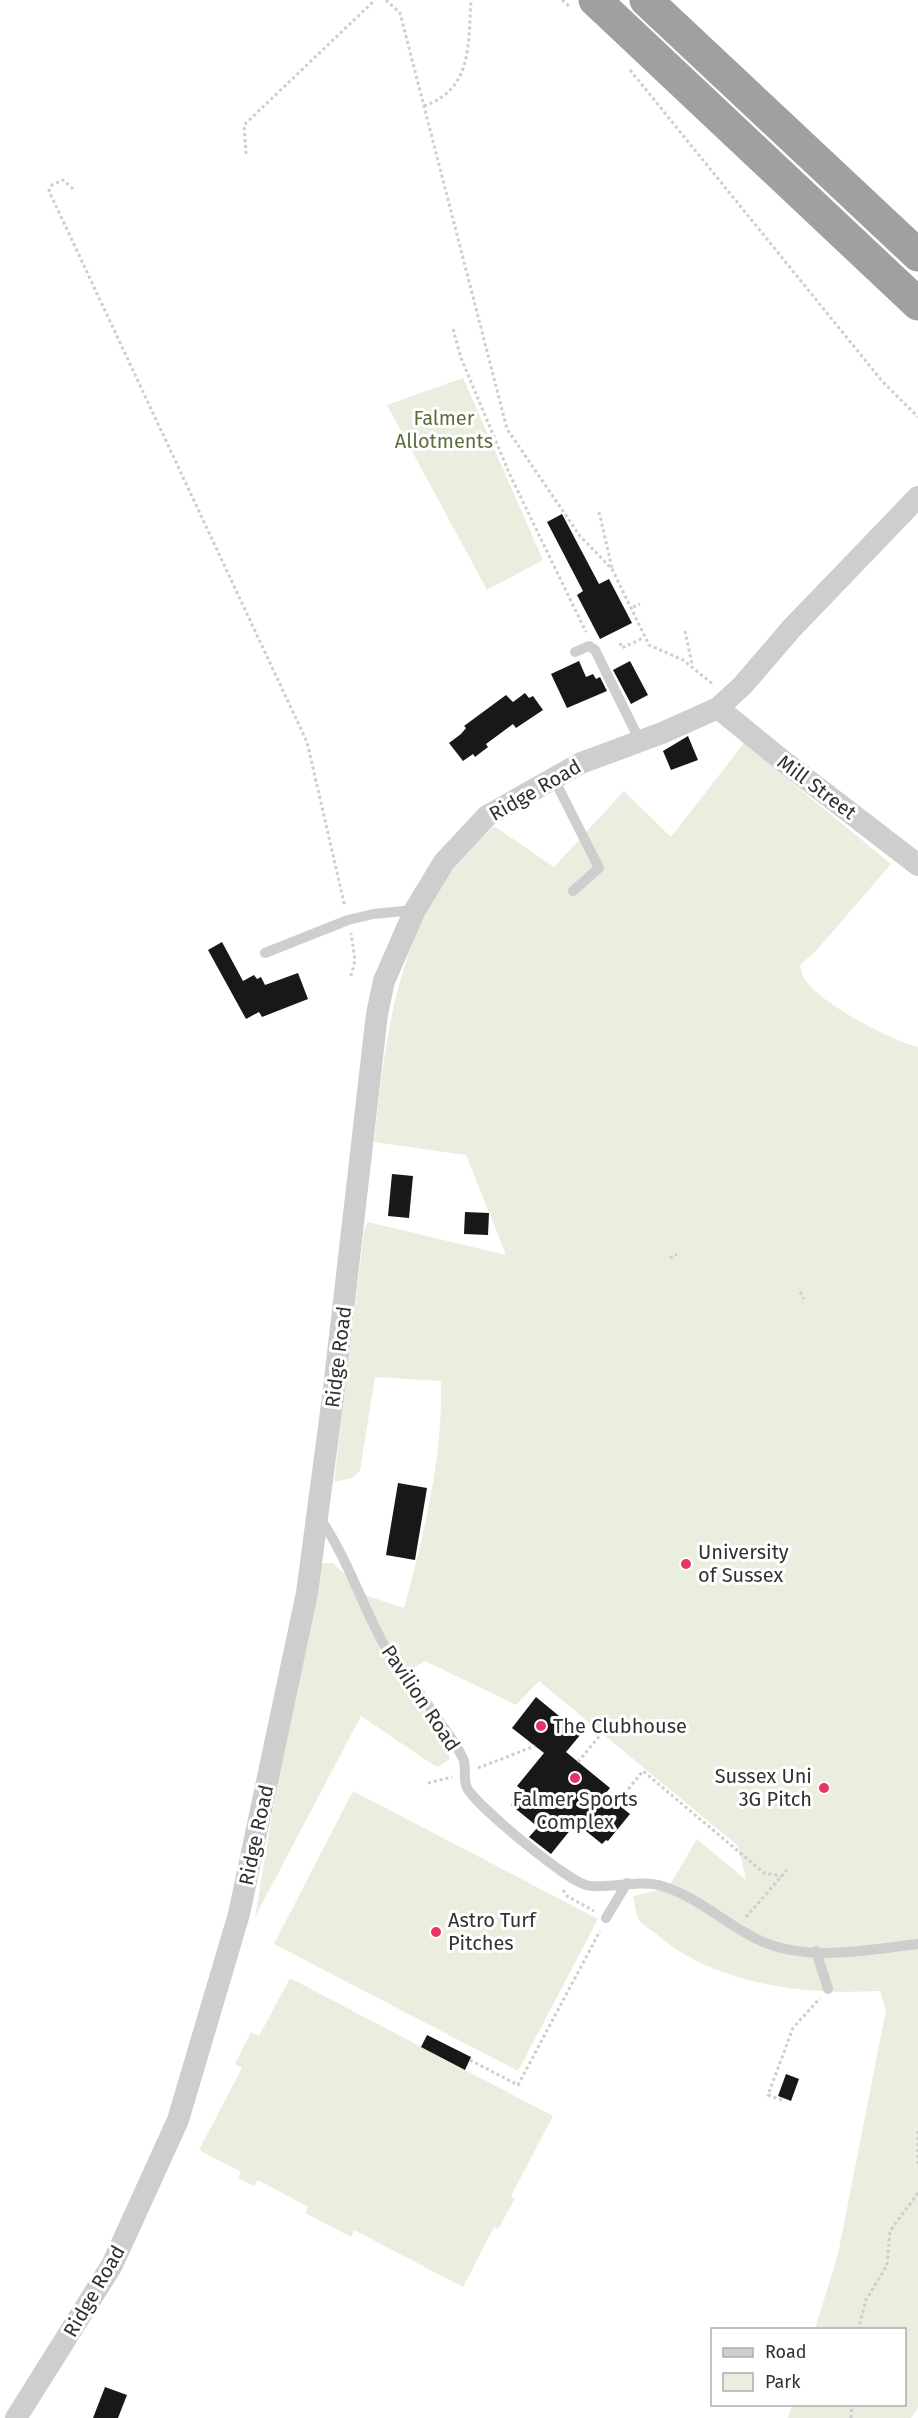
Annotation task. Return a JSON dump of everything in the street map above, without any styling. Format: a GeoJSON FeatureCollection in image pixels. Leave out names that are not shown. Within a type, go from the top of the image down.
{"type":"FeatureCollection","features":[{"type":"Feature","properties":{"kind":"highway"},"geometry":{"type":"LineString","coordinates":[[646,0],[918,255]]}},
{"type":"Feature","properties":{"kind":"highway"},"geometry":{"type":"LineString","coordinates":[[583,4],[918,304]]}},
{"type":"Feature","properties":{"kind":"street","name":"Ridge Road"},"geometry":{"type":"LineString","coordinates":[[16,2418],[112,2265],[177,2121],[239,1914],[307,1593],[377,1014],[384,981],[415,910],[444,862],[487,816],[581,763],[639,741],[723,703],[918,498]]}},
{"type":"Feature","properties":{"kind":"street","name":"Mill Street"},"geometry":{"type":"LineString","coordinates":[[723,703],[783,761],[918,865]]}},
{"type":"Feature","properties":{"kind":"lane"},"geometry":{"type":"LineString","coordinates":[[575,652],[589,646],[595,650],[639,741]]}},
{"type":"Feature","properties":{"kind":"lane"},"geometry":{"type":"LineString","coordinates":[[553,777],[598,868],[573,891]]}},
{"type":"Feature","properties":{"kind":"lane"},"geometry":{"type":"LineString","coordinates":[[265,953],[348,920],[373,914],[415,910]]}},
{"type":"Feature","properties":{"kind":"lane","name":"Pavilion Road"},"geometry":{"type":"LineString","coordinates":[[318,1515],[338,1545],[358,1593],[384,1644],[412,1680],[464,1762],[467,1787],[484,1809],[548,1860],[585,1885],[627,1883],[662,1886],[701,1903],[737,1927],[769,1944],[816,1951],[918,1944]]}},
{"type":"Feature","properties":{"kind":"lane"},"geometry":{"type":"LineString","coordinates":[[606,1918],[627,1883]]}},
{"type":"Feature","properties":{"kind":"lane"},"geometry":{"type":"LineString","coordinates":[[816,1951],[828,1989]]}},
{"type":"Feature","properties":{"kind":"path"},"geometry":{"type":"LineString","coordinates":[[246,154],[244,125],[375,0]]}},
{"type":"Feature","properties":{"kind":"path"},"geometry":{"type":"LineString","coordinates":[[386,0],[400,13],[507,429],[580,536],[612,569]]}},
{"type":"Feature","properties":{"kind":"path"},"geometry":{"type":"LineString","coordinates":[[424,106],[441,100],[454,89],[463,70],[468,47],[471,0]]}},
{"type":"Feature","properties":{"kind":"path"},"geometry":{"type":"LineString","coordinates":[[562,0],[583,4]]}},
{"type":"Feature","properties":{"kind":"path"},"geometry":{"type":"LineString","coordinates":[[625,64],[882,381],[918,417]]}},
{"type":"Feature","properties":{"kind":"path"},"geometry":{"type":"LineString","coordinates":[[73,189],[63,180],[52,185],[49,191],[307,742],[355,947],[351,976]]}},
{"type":"Feature","properties":{"kind":"path"},"geometry":{"type":"LineString","coordinates":[[453,329],[461,358],[510,475],[595,650]]}},
{"type":"Feature","properties":{"kind":"path"},"geometry":{"type":"LineString","coordinates":[[599,512],[612,569],[633,608],[643,638],[649,645],[674,654],[692,666],[723,703]]}},
{"type":"Feature","properties":{"kind":"path"},"geometry":{"type":"LineString","coordinates":[[633,608],[640,604]]}},
{"type":"Feature","properties":{"kind":"path"},"geometry":{"type":"LineString","coordinates":[[685,631],[692,666]]}},
{"type":"Feature","properties":{"kind":"path"},"geometry":{"type":"LineString","coordinates":[[620,643],[622,648],[643,638]]}},
{"type":"Feature","properties":{"kind":"path"},"geometry":{"type":"LineString","coordinates":[[670,1258],[677,1254]]}},
{"type":"Feature","properties":{"kind":"path"},"geometry":{"type":"LineString","coordinates":[[800,1292],[804,1299]]}},
{"type":"Feature","properties":{"kind":"path"},"geometry":{"type":"LineString","coordinates":[[578,1762],[602,1733]]}},
{"type":"Feature","properties":{"kind":"path"},"geometry":{"type":"LineString","coordinates":[[428,1783],[464,1774],[535,1746]]}},
{"type":"Feature","properties":{"kind":"path"},"geometry":{"type":"LineString","coordinates":[[617,1803],[643,1771],[764,1873],[782,1876]]}},
{"type":"Feature","properties":{"kind":"path"},"geometry":{"type":"LineString","coordinates":[[470,2060],[518,2085],[606,1918],[567,1896],[548,1868],[548,1860]]}},
{"type":"Feature","properties":{"kind":"path"},"geometry":{"type":"LineString","coordinates":[[737,1927],[787,1870]]}},
{"type":"Feature","properties":{"kind":"path"},"geometry":{"type":"LineString","coordinates":[[782,2100],[768,2095],[793,2028],[828,1989]]}},
{"type":"Feature","properties":{"kind":"path"},"geometry":{"type":"LineString","coordinates":[[918,2131],[918,2167]]}},
{"type":"Feature","properties":{"kind":"path"},"geometry":{"type":"LineString","coordinates":[[859,2328],[866,2300],[888,2265],[890,2231],[918,2193]]}},
{"type":"Feature","properties":{"kind":"green space","name":"Falmer Allotments"},"geometry":{"type":"Polygon","coordinates":[[[463,378],[543,560],[487,590],[387,405],[463,378]]]}},
{"type":"Feature","properties":{"kind":"green space","name":"University of Sussex"},"geometry":{"type":"Polygon","coordinates":[[[744,743],[891,864],[815,952],[800,965],[803,977],[812,988],[839,1009],[890,1037],[918,1047],[918,2408],[911,2418],[788,2418],[792,2406],[906,2406],[906,2328],[815,2328],[838,2254],[886,2010],[880,1991],[821,1991],[791,1988],[732,1975],[704,1965],[678,1951],[643,1924],[637,1916],[633,1896],[668,1888],[697,1839],[746,1880],[738,1846],[539,1681],[516,1705],[425,1661],[397,1679],[443,1732],[450,1759],[438,1767],[361,1716],[255,1917],[286,1731],[321,1563],[333,1563],[368,1596],[404,1608],[431,1496],[439,1439],[441,1381],[375,1377],[360,1471],[352,1478],[334,1482],[364,1231],[368,1222],[506,1255],[466,1155],[374,1142],[387,1040],[402,974],[413,941],[427,910],[445,880],[494,826],[554,867],[624,791],[671,837],[744,743]]]}},
{"type":"Feature","properties":{"kind":"green space","name":"Astro Turf Pitches"},"geometry":{"type":"Polygon","coordinates":[[[353,1791],[598,1919],[518,2071],[274,1944],[353,1791]]]}},
{"type":"Feature","properties":{"kind":"green space"},"geometry":{"type":"Polygon","coordinates":[[[290,1978],[553,2116],[511,2196],[515,2199],[498,2229],[494,2227],[463,2287],[354,2230],[351,2237],[305,2213],[308,2207],[258,2180],[254,2186],[238,2178],[241,2172],[199,2150],[242,2068],[235,2064],[251,2032],[259,2036],[290,1978]]]}},
{"type":"Feature","properties":{"kind":"building"},"geometry":{"type":"Polygon","coordinates":[[[562,514],[599,584],[609,579],[632,623],[600,639],[577,595],[583,591],[547,522],[562,514]]]}},
{"type":"Feature","properties":{"kind":"building"},"geometry":{"type":"Polygon","coordinates":[[[579,661],[586,677],[593,674],[596,679],[600,677],[607,691],[567,708],[551,674],[579,661]]]}},
{"type":"Feature","properties":{"kind":"building"},"geometry":{"type":"Polygon","coordinates":[[[630,661],[648,695],[631,704],[613,670],[630,661]]]}},
{"type":"Feature","properties":{"kind":"building"},"geometry":{"type":"Polygon","coordinates":[[[525,693],[529,698],[533,696],[543,710],[516,728],[513,724],[486,744],[488,747],[475,757],[473,754],[463,761],[449,743],[461,734],[466,728],[464,726],[506,695],[513,702],[525,693]]]}},
{"type":"Feature","properties":{"kind":"building"},"geometry":{"type":"Polygon","coordinates":[[[688,736],[698,760],[671,770],[663,751],[688,736]]]}},
{"type":"Feature","properties":{"kind":"building"},"geometry":{"type":"Polygon","coordinates":[[[222,942],[243,981],[254,975],[257,979],[261,977],[265,985],[298,973],[308,999],[262,1017],[259,1012],[246,1019],[208,950],[222,942]]]}},
{"type":"Feature","properties":{"kind":"building"},"geometry":{"type":"Polygon","coordinates":[[[392,1174],[413,1176],[409,1218],[388,1216],[392,1174]]]}},
{"type":"Feature","properties":{"kind":"building"},"geometry":{"type":"Polygon","coordinates":[[[465,1212],[489,1213],[488,1235],[464,1234],[465,1212]]]}},
{"type":"Feature","properties":{"kind":"building"},"geometry":{"type":"Polygon","coordinates":[[[398,1483],[427,1488],[415,1560],[386,1555],[398,1483]]]}},
{"type":"Feature","properties":{"kind":"building","name":"Falmer Sports Complex"},"geometry":{"type":"Polygon","coordinates":[[[536,1697],[581,1734],[566,1752],[610,1788],[605,1794],[630,1814],[608,1841],[602,1844],[576,1823],[551,1854],[529,1837],[538,1827],[511,1805],[522,1790],[517,1786],[544,1753],[512,1728],[536,1697]]]}},
{"type":"Feature","properties":{"kind":"building"},"geometry":{"type":"Polygon","coordinates":[[[427,2035],[471,2057],[465,2070],[421,2047],[427,2035]]]}},
{"type":"Feature","properties":{"kind":"building"},"geometry":{"type":"Polygon","coordinates":[[[786,2074],[799,2079],[791,2101],[778,2096],[786,2074]]]}},
{"type":"Feature","properties":{"kind":"building"},"geometry":{"type":"Polygon","coordinates":[[[105,2387],[127,2395],[118,2418],[93,2418],[105,2387]]]}},
{"type":"Feature","properties":{"kind":"place","name":"University of Sussex"},"geometry":{"type":"Point","coordinates":[686,1564]}},
{"type":"Feature","properties":{"kind":"place","name":"The Clubhouse"},"geometry":{"type":"Point","coordinates":[541,1726]}},
{"type":"Feature","properties":{"kind":"place","name":"Falmer Sports Complex"},"geometry":{"type":"Point","coordinates":[575,1778]}},
{"type":"Feature","properties":{"kind":"place","name":"Sussex Uni 3G Pitch"},"geometry":{"type":"Point","coordinates":[824,1788]}},
{"type":"Feature","properties":{"kind":"place","name":"Astro Turf Pitches"},"geometry":{"type":"Point","coordinates":[436,1932]}}]}
